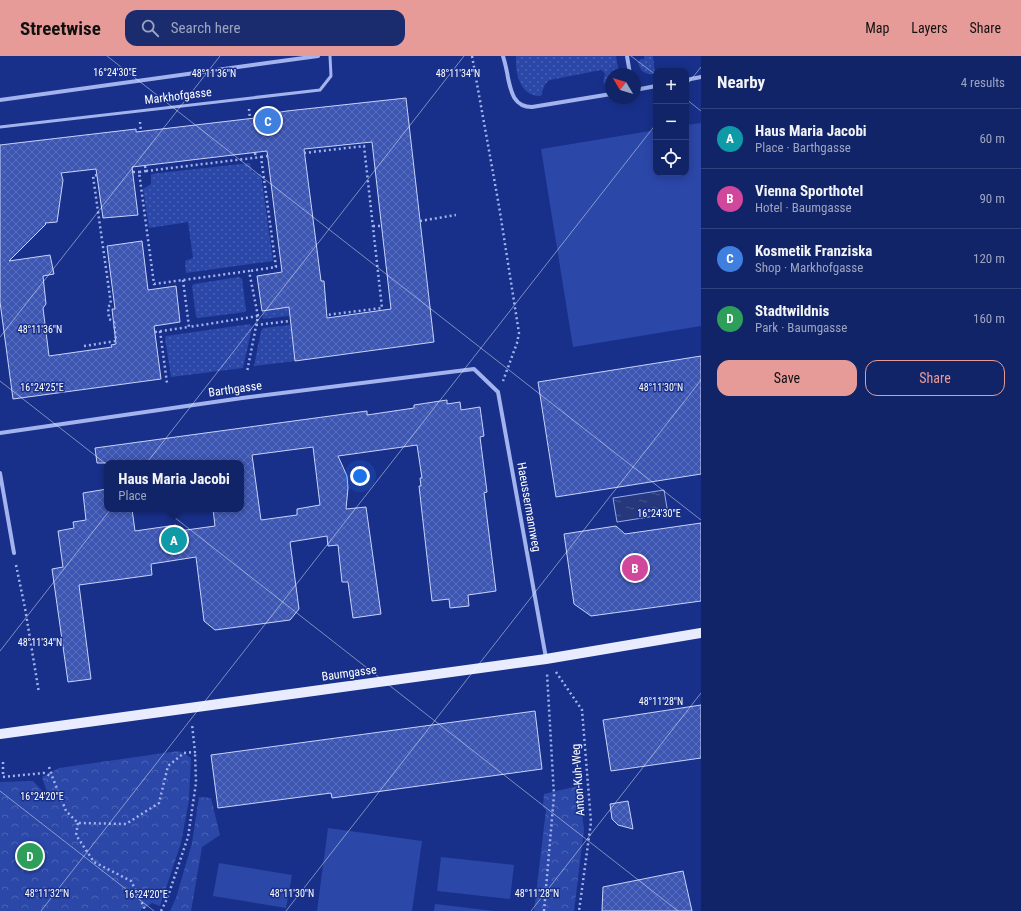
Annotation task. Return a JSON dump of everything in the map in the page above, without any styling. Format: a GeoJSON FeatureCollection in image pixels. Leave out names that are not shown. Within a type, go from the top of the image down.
{"type":"FeatureCollection","features":[{"type":"Feature","properties":{"kind":"main road","name":"Baumgasse"},"geometry":{"type":"LineString","coordinates":[[0,734],[546,659],[701,633]]}},
{"type":"Feature","properties":{"kind":"street","name":"Markhofgasse"},"geometry":{"type":"LineString","coordinates":[[0,100],[318,56]]}},
{"type":"Feature","properties":{"kind":"street"},"geometry":{"type":"LineString","coordinates":[[503,56],[511,93],[520,104],[526,107],[605,95]]}},
{"type":"Feature","properties":{"kind":"street"},"geometry":{"type":"LineString","coordinates":[[627,56],[629,68]]}},
{"type":"Feature","properties":{"kind":"street"},"geometry":{"type":"LineString","coordinates":[[689,79],[701,77]]}},
{"type":"Feature","properties":{"kind":"street"},"geometry":{"type":"LineString","coordinates":[[641,89],[653,87]]}},
{"type":"Feature","properties":{"kind":"street","name":"Barthgasse"},"geometry":{"type":"LineString","coordinates":[[0,433],[242,398],[474,370],[498,392]]}},
{"type":"Feature","properties":{"kind":"street","name":"Haeussermannweg"},"geometry":{"type":"LineString","coordinates":[[498,392],[546,659]]}},
{"type":"Feature","properties":{"kind":"street"},"geometry":{"type":"LineString","coordinates":[[0,473],[14,553]]}},
{"type":"Feature","properties":{"kind":"lane","name":"Markhofgasse"},"geometry":{"type":"LineString","coordinates":[[0,127],[320,90],[331,76],[330,56]]}},
{"type":"Feature","properties":{"kind":"path"},"geometry":{"type":"LineString","coordinates":[[472,56],[499,206],[519,333],[517,343],[498,392]]}},
{"type":"Feature","properties":{"kind":"path"},"geometry":{"type":"LineString","coordinates":[[304,152],[364,146],[382,308],[326,315]]}},
{"type":"Feature","properties":{"kind":"path"},"geometry":{"type":"LineString","coordinates":[[255,153],[256,158]]}},
{"type":"Feature","properties":{"kind":"path"},"geometry":{"type":"LineString","coordinates":[[133,172],[268,156]]}},
{"type":"Feature","properties":{"kind":"path"},"geometry":{"type":"LineString","coordinates":[[139,172],[154,284],[276,267],[261,157]]}},
{"type":"Feature","properties":{"kind":"path"},"geometry":{"type":"LineString","coordinates":[[145,166],[146,171]]}},
{"type":"Feature","properties":{"kind":"path"},"geometry":{"type":"LineString","coordinates":[[84,346],[116,341],[117,337],[114,322],[109,319],[108,307],[111,304],[93,176],[98,175]]}},
{"type":"Feature","properties":{"kind":"path"},"geometry":{"type":"LineString","coordinates":[[420,221],[456,215]]}},
{"type":"Feature","properties":{"kind":"path"},"geometry":{"type":"LineString","coordinates":[[373,226],[382,226]]}},
{"type":"Feature","properties":{"kind":"path"},"geometry":{"type":"LineString","coordinates":[[247,372],[258,316],[249,271]]}},
{"type":"Feature","properties":{"kind":"path"},"geometry":{"type":"LineString","coordinates":[[183,280],[189,326]]}},
{"type":"Feature","properties":{"kind":"path"},"geometry":{"type":"LineString","coordinates":[[155,332],[258,316]]}},
{"type":"Feature","properties":{"kind":"path"},"geometry":{"type":"LineString","coordinates":[[256,326],[290,321]]}},
{"type":"Feature","properties":{"kind":"path"},"geometry":{"type":"LineString","coordinates":[[160,331],[167,383]]}},
{"type":"Feature","properties":{"kind":"path"},"geometry":{"type":"LineString","coordinates":[[14,553],[39,693]]}},
{"type":"Feature","properties":{"kind":"path"},"geometry":{"type":"LineString","coordinates":[[544,911],[554,795],[546,659]]}},
{"type":"Feature","properties":{"kind":"path","name":"Anton-Kuh-Weg"},"geometry":{"type":"LineString","coordinates":[[546,659],[582,710],[591,822],[579,911]]}},
{"type":"Feature","properties":{"kind":"path"},"geometry":{"type":"LineString","coordinates":[[161,911],[167,899],[188,837],[196,783],[195,752],[190,707]]}},
{"type":"Feature","properties":{"kind":"path"},"geometry":{"type":"LineString","coordinates":[[49,767],[66,811],[78,822],[126,824],[159,803],[168,766],[184,753],[195,752]]}},
{"type":"Feature","properties":{"kind":"path"},"geometry":{"type":"LineString","coordinates":[[3,762],[3,778],[44,773],[52,776]]}},
{"type":"Feature","properties":{"kind":"path"},"geometry":{"type":"LineString","coordinates":[[78,822],[76,836],[94,862],[131,881],[146,911]]}},
{"type":"Feature","properties":{"kind":"green space"},"geometry":{"type":"Polygon","coordinates":[[[516,56],[616,56],[618,68],[605,68],[605,74],[601,70],[550,80],[545,85],[541,96],[528,93],[520,83],[516,56]]]}},
{"type":"Feature","properties":{"kind":"green space"},"geometry":{"type":"Polygon","coordinates":[[[644,56],[653,56],[654,68],[653,68],[653,74],[646,73],[640,68],[638,62],[641,59],[644,59],[644,56]]]}},
{"type":"Feature","properties":{"kind":"green space"},"geometry":{"type":"Polygon","coordinates":[[[701,123],[701,326],[573,347],[541,149],[653,130],[653,176],[689,176],[689,125],[701,123]]]}},
{"type":"Feature","properties":{"kind":"green space"},"geometry":{"type":"Polygon","coordinates":[[[250,163],[252,171],[257,174],[261,174],[273,261],[186,273],[185,261],[193,258],[188,222],[149,228],[143,189],[151,184],[151,174],[250,163]]]}},
{"type":"Feature","properties":{"kind":"green space"},"geometry":{"type":"Polygon","coordinates":[[[239,277],[242,279],[245,312],[199,318],[196,317],[192,286],[194,284],[239,277]]]}},
{"type":"Feature","properties":{"kind":"green space"},"geometry":{"type":"Polygon","coordinates":[[[289,307],[289,316],[263,319],[262,311],[289,307]]]}},
{"type":"Feature","properties":{"kind":"green space"},"geometry":{"type":"Polygon","coordinates":[[[250,324],[252,327],[243,368],[171,377],[165,338],[166,336],[250,324]]]}},
{"type":"Feature","properties":{"kind":"green space"},"geometry":{"type":"Polygon","coordinates":[[[291,325],[295,361],[254,366],[261,331],[263,328],[291,325]]]}},
{"type":"Feature","properties":{"kind":"green space"},"geometry":{"type":"Polygon","coordinates":[[[178,751],[191,758],[189,800],[181,843],[160,906],[152,903],[141,909],[141,911],[0,911],[0,782],[33,781],[49,798],[42,777],[59,768],[178,751]]]}},
{"type":"Feature","properties":{"kind":"green space"},"geometry":{"type":"Polygon","coordinates":[[[578,786],[584,829],[574,911],[534,911],[546,810],[543,807],[544,794],[578,786]]]}},
{"type":"Feature","properties":{"kind":"green space"},"geometry":{"type":"Polygon","coordinates":[[[199,797],[211,798],[220,835],[202,847],[191,911],[170,911],[176,898],[192,843],[199,797]]]}},
{"type":"Feature","properties":{"kind":"green space"},"geometry":{"type":"Polygon","coordinates":[[[328,828],[422,841],[412,911],[317,911],[328,828]]]}},
{"type":"Feature","properties":{"kind":"green space"},"geometry":{"type":"Polygon","coordinates":[[[441,857],[514,865],[510,899],[437,891],[441,857]]]}},
{"type":"Feature","properties":{"kind":"green space"},"geometry":{"type":"Polygon","coordinates":[[[219,863],[292,875],[286,908],[213,896],[219,863]]]}},
{"type":"Feature","properties":{"kind":"green space"},"geometry":{"type":"Polygon","coordinates":[[[435,904],[494,911],[434,911],[435,904]]]}},
{"type":"Feature","properties":{"kind":"water"},"geometry":{"type":"Polygon","coordinates":[[[664,490],[668,514],[617,522],[613,498],[664,490]]]}},
{"type":"Feature","properties":{"kind":"building"},"geometry":{"type":"Polygon","coordinates":[[[406,98],[434,342],[295,361],[289,307],[262,311],[257,276],[282,272],[267,151],[132,167],[138,215],[103,218],[96,169],[61,173],[63,180],[57,222],[45,223],[46,224],[9,261],[50,255],[54,274],[43,276],[46,304],[43,308],[49,356],[112,347],[111,345],[116,344],[112,309],[115,309],[107,246],[142,241],[148,290],[176,286],[180,322],[154,326],[161,379],[13,399],[0,302],[0,145],[136,129],[136,132],[255,118],[255,116],[406,98]],[[372,142],[304,149],[321,281],[324,281],[327,318],[391,309],[372,142]]]}},
{"type":"Feature","properties":{"kind":"building"},"geometry":{"type":"Polygon","coordinates":[[[701,356],[701,474],[556,497],[538,382],[701,356]]]}},
{"type":"Feature","properties":{"kind":"building"},"geometry":{"type":"Polygon","coordinates":[[[447,400],[447,404],[460,402],[461,410],[480,407],[484,436],[480,437],[487,492],[484,493],[496,591],[468,595],[469,606],[450,608],[449,599],[432,601],[419,486],[421,486],[420,478],[422,478],[417,445],[338,456],[347,476],[348,488],[346,509],[366,507],[381,614],[353,618],[348,582],[342,582],[338,545],[328,546],[327,536],[290,542],[299,609],[290,620],[215,630],[204,621],[196,557],[151,564],[152,575],[79,585],[91,679],[68,682],[52,569],[63,567],[58,531],[74,528],[73,522],[86,520],[83,493],[104,490],[104,512],[132,512],[135,531],[176,525],[179,531],[215,526],[213,512],[244,512],[244,460],[104,460],[104,463],[97,463],[95,448],[367,411],[367,415],[414,408],[414,405],[447,400]],[[313,447],[252,455],[261,520],[297,515],[297,509],[320,505],[313,447]]]}},
{"type":"Feature","properties":{"kind":"building"},"geometry":{"type":"Polygon","coordinates":[[[701,523],[701,601],[591,616],[574,604],[564,534],[616,526],[625,534],[701,523]]]}},
{"type":"Feature","properties":{"kind":"building"},"geometry":{"type":"Polygon","coordinates":[[[701,705],[701,758],[611,771],[603,720],[701,705]]]}},
{"type":"Feature","properties":{"kind":"building"},"geometry":{"type":"Polygon","coordinates":[[[535,711],[542,769],[332,798],[331,793],[218,808],[211,755],[535,711]]]}},
{"type":"Feature","properties":{"kind":"building"},"geometry":{"type":"Polygon","coordinates":[[[628,801],[633,829],[618,825],[612,819],[610,804],[628,801]]]}},
{"type":"Feature","properties":{"kind":"building"},"geometry":{"type":"Polygon","coordinates":[[[683,871],[692,911],[602,911],[603,887],[683,871]]]}},
{"type":"Feature","properties":{"kind":"place","name":"Kosmetik Franziska"},"geometry":{"type":"Point","coordinates":[268,121]}},
{"type":"Feature","properties":{"kind":"place","name":"Haus Maria Jacobi"},"geometry":{"type":"Point","coordinates":[174,540]}},
{"type":"Feature","properties":{"kind":"place","name":"Vienna Sporthotel"},"geometry":{"type":"Point","coordinates":[635,568]}},
{"type":"Feature","properties":{"kind":"place","name":"Stadtwildnis"},"geometry":{"type":"Point","coordinates":[30,856]}}]}
